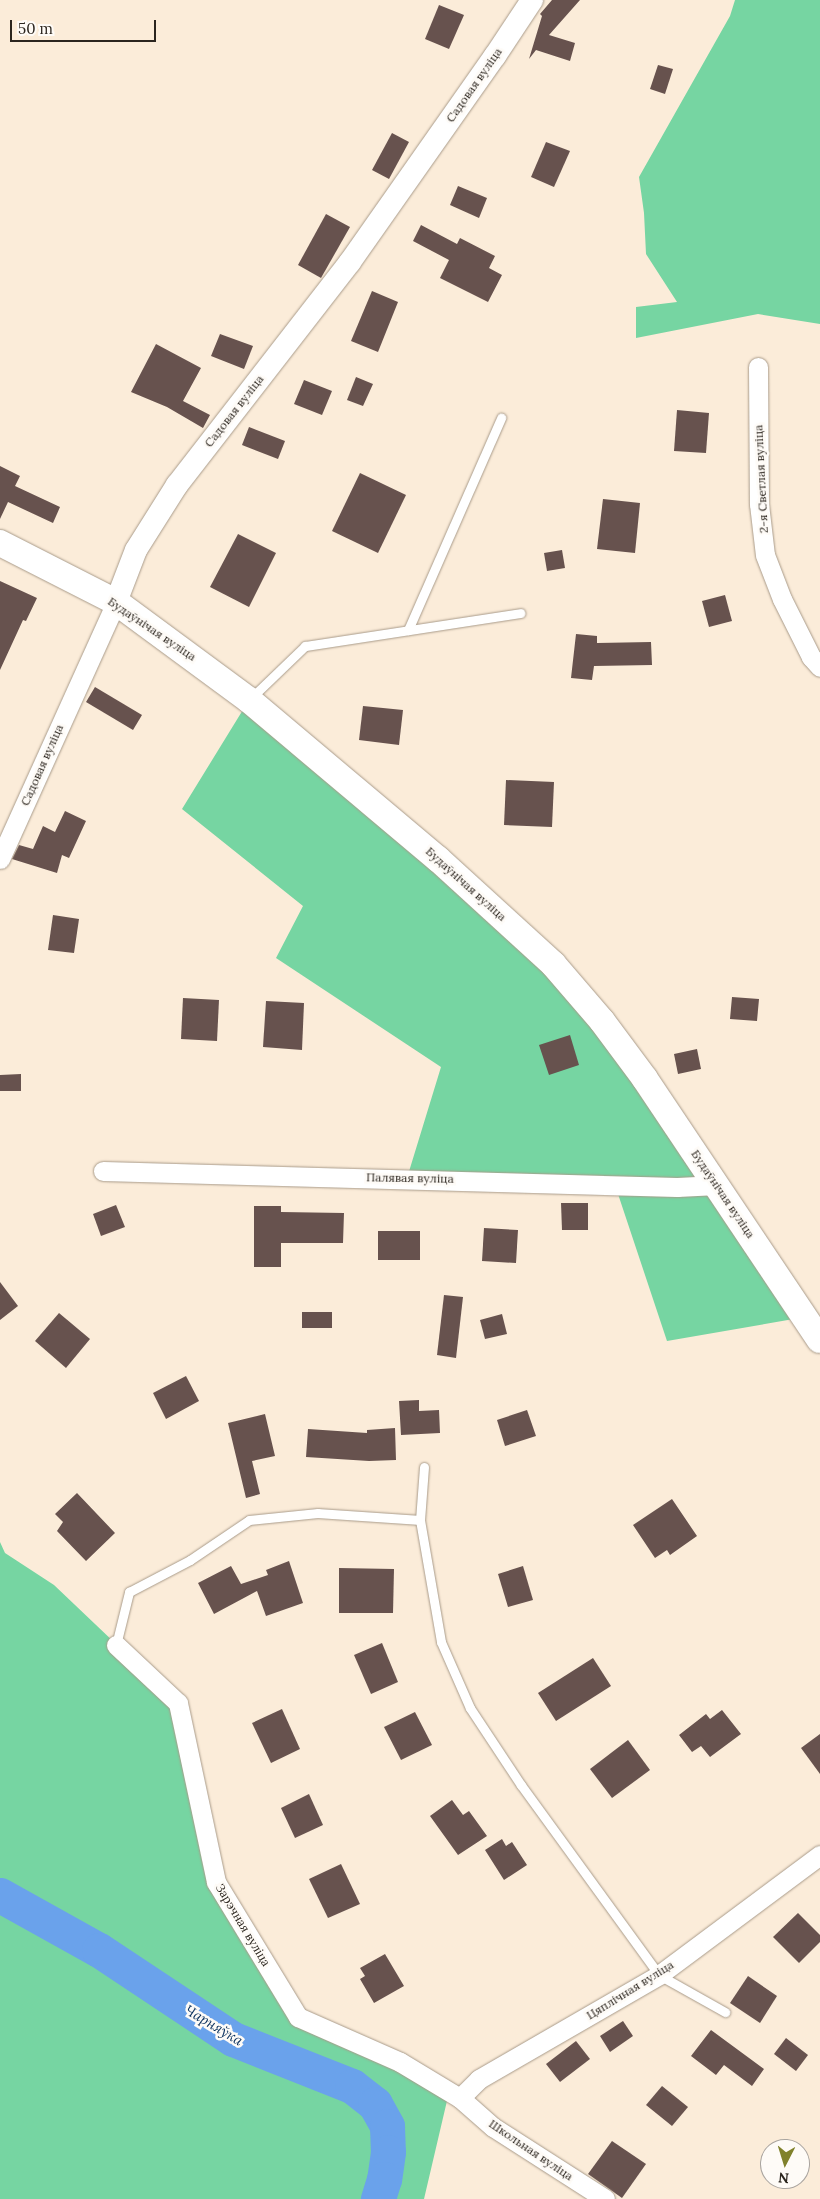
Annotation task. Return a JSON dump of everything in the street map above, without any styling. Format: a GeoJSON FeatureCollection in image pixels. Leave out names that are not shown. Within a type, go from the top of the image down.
{"type":"FeatureCollection","features":[{"type":"Feature","properties":{"kind":"main road","name":"Будаўнічая вуліца"},"geometry":{"type":"LineString","coordinates":[[0,543],[116,602],[249,700],[438,859],[553,964],[602,1021],[646,1079],[820,1340]]}},
{"type":"Feature","properties":{"kind":"street","name":"Садовая вуліца"},"geometry":{"type":"LineString","coordinates":[[0,859],[116,602],[136,550],[177,485],[350,262],[495,56],[532,0]]}},
{"type":"Feature","properties":{"kind":"street","name":"2-я Светлая вуліца"},"geometry":{"type":"LineString","coordinates":[[758,367],[759,504],[765,555],[782,599],[811,657],[820,667]]}},
{"type":"Feature","properties":{"kind":"street","name":"Палявая вуліца"},"geometry":{"type":"LineString","coordinates":[[103,1171],[677,1187],[716,1185]]}},
{"type":"Feature","properties":{"kind":"street","name":"Зарэчная вуліца"},"geometry":{"type":"LineString","coordinates":[[116,1645],[178,1703],[216,1882],[298,2018],[400,2062],[460,2098]]}},
{"type":"Feature","properties":{"kind":"street","name":"Цяплічная вуліца"},"geometry":{"type":"LineString","coordinates":[[460,2098],[479,2079],[659,1975],[820,1855]]}},
{"type":"Feature","properties":{"kind":"street","name":"Школьная вуліца"},"geometry":{"type":"LineString","coordinates":[[460,2098],[493,2126],[605,2199]]}},
{"type":"Feature","properties":{"kind":"lane"},"geometry":{"type":"LineString","coordinates":[[408,630],[501,418]]}},
{"type":"Feature","properties":{"kind":"lane"},"geometry":{"type":"LineString","coordinates":[[249,700],[305,646],[520,613]]}},
{"type":"Feature","properties":{"kind":"lane"},"geometry":{"type":"LineString","coordinates":[[424,1467],[420,1520],[441,1642],[470,1708],[521,1785],[659,1975],[725,2012]]}},
{"type":"Feature","properties":{"kind":"lane"},"geometry":{"type":"LineString","coordinates":[[116,1645],[129,1592],[190,1560],[249,1520],[318,1513],[420,1520]]}},
{"type":"Feature","properties":{"kind":"green space"},"geometry":{"type":"Polygon","coordinates":[[[735,0],[820,0],[820,324],[758,314],[636,338],[636,307],[677,302],[646,254],[644,213],[639,177],[730,16],[735,0]]]}},
{"type":"Feature","properties":{"kind":"green space"},"geometry":{"type":"Polygon","coordinates":[[[249,700],[553,964],[805,1317],[667,1341],[615,1185],[407,1178],[441,1067],[276,958],[303,906],[182,809],[249,700]]]}},
{"type":"Feature","properties":{"kind":"green space"},"geometry":{"type":"Polygon","coordinates":[[[0,1542],[5,1553],[54,1585],[178,1703],[216,1882],[298,2017],[450,2088],[424,2199],[0,2199],[0,1542]]]}},
{"type":"Feature","properties":{"kind":"building"},"geometry":{"type":"Polygon","coordinates":[[[552,0],[580,0],[549,35],[575,43],[570,61],[536,50],[529,59],[542,16],[540,14],[552,0]]]}},
{"type":"Feature","properties":{"kind":"building"},"geometry":{"type":"Polygon","coordinates":[[[439,5],[464,15],[449,49],[425,39],[439,5]]]}},
{"type":"Feature","properties":{"kind":"building"},"geometry":{"type":"Polygon","coordinates":[[[658,65],[673,69],[665,94],[650,89],[658,65]]]}},
{"type":"Feature","properties":{"kind":"building"},"geometry":{"type":"Polygon","coordinates":[[[392,133],[409,142],[389,179],[372,170],[392,133]]]}},
{"type":"Feature","properties":{"kind":"building"},"geometry":{"type":"Polygon","coordinates":[[[546,142],[570,151],[554,187],[531,177],[546,142]]]}},
{"type":"Feature","properties":{"kind":"building"},"geometry":{"type":"Polygon","coordinates":[[[458,186],[487,198],[479,218],[450,205],[458,186]]]}},
{"type":"Feature","properties":{"kind":"building"},"geometry":{"type":"Polygon","coordinates":[[[326,214],[350,227],[321,278],[298,265],[326,214]]]}},
{"type":"Feature","properties":{"kind":"building"},"geometry":{"type":"Polygon","coordinates":[[[421,225],[457,244],[460,238],[495,256],[489,268],[502,275],[488,302],[440,278],[449,260],[413,241],[421,225]]]}},
{"type":"Feature","properties":{"kind":"building"},"geometry":{"type":"Polygon","coordinates":[[[372,291],[398,302],[378,352],[351,341],[372,291]]]}},
{"type":"Feature","properties":{"kind":"building"},"geometry":{"type":"Polygon","coordinates":[[[220,334],[253,346],[244,369],[211,356],[220,334]]]}},
{"type":"Feature","properties":{"kind":"building"},"geometry":{"type":"Polygon","coordinates":[[[156,344],[201,368],[183,401],[210,415],[203,428],[167,407],[131,392],[156,344]]]}},
{"type":"Feature","properties":{"kind":"building"},"geometry":{"type":"Polygon","coordinates":[[[356,377],[373,384],[363,406],[347,400],[356,377]]]}},
{"type":"Feature","properties":{"kind":"building"},"geometry":{"type":"Polygon","coordinates":[[[304,380],[332,391],[322,415],[294,404],[304,380]]]}},
{"type":"Feature","properties":{"kind":"building"},"geometry":{"type":"Polygon","coordinates":[[[677,410],[709,413],[706,453],[674,451],[677,410]]]}},
{"type":"Feature","properties":{"kind":"building"},"geometry":{"type":"Polygon","coordinates":[[[249,427],[285,441],[278,459],[242,445],[249,427]]]}},
{"type":"Feature","properties":{"kind":"building"},"geometry":{"type":"Polygon","coordinates":[[[0,466],[20,476],[15,486],[60,507],[53,523],[8,502],[0,519],[0,466]]]}},
{"type":"Feature","properties":{"kind":"building"},"geometry":{"type":"Polygon","coordinates":[[[360,473],[406,495],[378,553],[332,531],[360,473]]]}},
{"type":"Feature","properties":{"kind":"building"},"geometry":{"type":"Polygon","coordinates":[[[603,499],[640,503],[635,553],[597,549],[603,499]]]}},
{"type":"Feature","properties":{"kind":"building"},"geometry":{"type":"Polygon","coordinates":[[[238,534],[276,553],[249,607],[210,587],[238,534]]]}},
{"type":"Feature","properties":{"kind":"building"},"geometry":{"type":"Polygon","coordinates":[[[562,550],[565,568],[547,571],[544,553],[562,550]]]}},
{"type":"Feature","properties":{"kind":"building"},"geometry":{"type":"Polygon","coordinates":[[[0,581],[37,598],[26,621],[23,620],[0,670],[0,581]]]}},
{"type":"Feature","properties":{"kind":"building"},"geometry":{"type":"Polygon","coordinates":[[[725,595],[732,621],[709,627],[702,601],[725,595]]]}},
{"type":"Feature","properties":{"kind":"building"},"geometry":{"type":"Polygon","coordinates":[[[576,634],[597,636],[597,643],[651,642],[652,665],[594,666],[592,680],[571,678],[576,634]]]}},
{"type":"Feature","properties":{"kind":"building"},"geometry":{"type":"Polygon","coordinates":[[[95,687],[142,715],[133,730],[86,702],[95,687]]]}},
{"type":"Feature","properties":{"kind":"building"},"geometry":{"type":"Polygon","coordinates":[[[363,706],[403,710],[399,745],[359,740],[363,706]]]}},
{"type":"Feature","properties":{"kind":"building"},"geometry":{"type":"Polygon","coordinates":[[[506,780],[554,782],[552,827],[504,825],[506,780]]]}},
{"type":"Feature","properties":{"kind":"building"},"geometry":{"type":"Polygon","coordinates":[[[65,811],[86,821],[69,858],[62,855],[57,873],[12,859],[19,845],[33,849],[43,826],[55,832],[65,811]]]}},
{"type":"Feature","properties":{"kind":"building"},"geometry":{"type":"Polygon","coordinates":[[[53,915],[79,919],[74,953],[48,950],[53,915]]]}},
{"type":"Feature","properties":{"kind":"building"},"geometry":{"type":"Polygon","coordinates":[[[732,997],[759,999],[757,1021],[730,1019],[732,997]]]}},
{"type":"Feature","properties":{"kind":"building"},"geometry":{"type":"Polygon","coordinates":[[[183,998],[219,1000],[217,1041],[181,1039],[183,998]]]}},
{"type":"Feature","properties":{"kind":"building"},"geometry":{"type":"Polygon","coordinates":[[[266,1001],[304,1003],[302,1050],[263,1047],[266,1001]]]}},
{"type":"Feature","properties":{"kind":"building"},"geometry":{"type":"Polygon","coordinates":[[[570,1035],[579,1065],[549,1075],[539,1045],[570,1035]]]}},
{"type":"Feature","properties":{"kind":"building"},"geometry":{"type":"Polygon","coordinates":[[[697,1049],[701,1069],[678,1074],[674,1054],[697,1049]]]}},
{"type":"Feature","properties":{"kind":"building"},"geometry":{"type":"Polygon","coordinates":[[[21,1074],[21,1091],[0,1091],[0,1075],[21,1074]]]}},
{"type":"Feature","properties":{"kind":"building"},"geometry":{"type":"Polygon","coordinates":[[[561,1203],[588,1203],[588,1230],[562,1230],[561,1203]]]}},
{"type":"Feature","properties":{"kind":"building"},"geometry":{"type":"Polygon","coordinates":[[[116,1205],[125,1227],[101,1236],[93,1214],[116,1205]]]}},
{"type":"Feature","properties":{"kind":"building"},"geometry":{"type":"Polygon","coordinates":[[[254,1206],[281,1206],[281,1212],[344,1213],[343,1243],[281,1243],[281,1267],[254,1267],[254,1206]]]}},
{"type":"Feature","properties":{"kind":"building"},"geometry":{"type":"Polygon","coordinates":[[[484,1228],[518,1230],[516,1263],[482,1261],[484,1228]]]}},
{"type":"Feature","properties":{"kind":"building"},"geometry":{"type":"Polygon","coordinates":[[[378,1231],[420,1231],[420,1260],[378,1260],[378,1231]]]}},
{"type":"Feature","properties":{"kind":"building"},"geometry":{"type":"Polygon","coordinates":[[[0,1282],[18,1306],[0,1320],[0,1282]]]}},
{"type":"Feature","properties":{"kind":"building"},"geometry":{"type":"Polygon","coordinates":[[[444,1295],[463,1297],[456,1358],[437,1355],[444,1295]]]}},
{"type":"Feature","properties":{"kind":"building"},"geometry":{"type":"Polygon","coordinates":[[[302,1312],[332,1312],[332,1328],[302,1328],[302,1312]]]}},
{"type":"Feature","properties":{"kind":"building"},"geometry":{"type":"Polygon","coordinates":[[[59,1313],[90,1339],[66,1368],[35,1341],[59,1313]]]}},
{"type":"Feature","properties":{"kind":"building"},"geometry":{"type":"Polygon","coordinates":[[[502,1314],[507,1334],[485,1339],[480,1320],[502,1314]]]}},
{"type":"Feature","properties":{"kind":"building"},"geometry":{"type":"Polygon","coordinates":[[[186,1376],[199,1401],[166,1419],[153,1393],[186,1376]]]}},
{"type":"Feature","properties":{"kind":"building"},"geometry":{"type":"Polygon","coordinates":[[[419,1400],[419,1411],[439,1410],[440,1433],[401,1435],[399,1401],[419,1400]]]}},
{"type":"Feature","properties":{"kind":"building"},"geometry":{"type":"Polygon","coordinates":[[[527,1410],[536,1436],[505,1446],[497,1420],[527,1410]]]}},
{"type":"Feature","properties":{"kind":"building"},"geometry":{"type":"Polygon","coordinates":[[[265,1414],[275,1456],[252,1461],[260,1494],[246,1498],[228,1423],[265,1414]]]}},
{"type":"Feature","properties":{"kind":"building"},"geometry":{"type":"Polygon","coordinates":[[[395,1428],[396,1460],[369,1461],[306,1457],[308,1429],[367,1433],[367,1430],[395,1428]]]}},
{"type":"Feature","properties":{"kind":"building"},"geometry":{"type":"Polygon","coordinates":[[[77,1493],[115,1533],[86,1561],[57,1531],[63,1522],[55,1514],[77,1493]]]}},
{"type":"Feature","properties":{"kind":"building"},"geometry":{"type":"Polygon","coordinates":[[[672,1499],[697,1536],[670,1555],[667,1550],[655,1558],[633,1525],[672,1499]]]}},
{"type":"Feature","properties":{"kind":"building"},"geometry":{"type":"Polygon","coordinates":[[[289,1561],[303,1603],[266,1616],[257,1591],[214,1614],[198,1583],[231,1566],[241,1584],[268,1575],[266,1570],[289,1561]]]}},
{"type":"Feature","properties":{"kind":"building"},"geometry":{"type":"Polygon","coordinates":[[[523,1566],[533,1600],[508,1607],[498,1574],[523,1566]]]}},
{"type":"Feature","properties":{"kind":"building"},"geometry":{"type":"Polygon","coordinates":[[[339,1568],[394,1569],[393,1613],[339,1613],[339,1568]]]}},
{"type":"Feature","properties":{"kind":"building"},"geometry":{"type":"Polygon","coordinates":[[[382,1643],[398,1682],[371,1694],[354,1655],[382,1643]]]}},
{"type":"Feature","properties":{"kind":"building"},"geometry":{"type":"Polygon","coordinates":[[[593,1658],[611,1686],[556,1721],[538,1693],[593,1658]]]}},
{"type":"Feature","properties":{"kind":"building"},"geometry":{"type":"Polygon","coordinates":[[[282,1709],[300,1749],[271,1763],[252,1723],[282,1709]]]}},
{"type":"Feature","properties":{"kind":"building"},"geometry":{"type":"Polygon","coordinates":[[[722,1710],[741,1734],[710,1757],[701,1746],[692,1752],[679,1735],[706,1714],[710,1719],[722,1710]]]}},
{"type":"Feature","properties":{"kind":"building"},"geometry":{"type":"Polygon","coordinates":[[[415,1712],[432,1745],[401,1760],[384,1727],[415,1712]]]}},
{"type":"Feature","properties":{"kind":"building"},"geometry":{"type":"Polygon","coordinates":[[[820,1734],[820,1774],[801,1748],[820,1734]]]}},
{"type":"Feature","properties":{"kind":"building"},"geometry":{"type":"Polygon","coordinates":[[[628,1740],[650,1770],[612,1798],[590,1769],[628,1740]]]}},
{"type":"Feature","properties":{"kind":"building"},"geometry":{"type":"Polygon","coordinates":[[[309,1794],[323,1825],[295,1838],[281,1808],[309,1794]]]}},
{"type":"Feature","properties":{"kind":"building"},"geometry":{"type":"Polygon","coordinates":[[[452,1800],[463,1815],[469,1811],[487,1836],[458,1855],[430,1816],[452,1800]]]}},
{"type":"Feature","properties":{"kind":"building"},"geometry":{"type":"Polygon","coordinates":[[[502,1839],[506,1846],[512,1842],[527,1865],[504,1880],[485,1850],[502,1839]]]}},
{"type":"Feature","properties":{"kind":"building"},"geometry":{"type":"Polygon","coordinates":[[[341,1864],[360,1904],[328,1918],[309,1879],[341,1864]]]}},
{"type":"Feature","properties":{"kind":"building"},"geometry":{"type":"Polygon","coordinates":[[[798,1913],[820,1935],[820,1942],[799,1963],[773,1937],[798,1913]]]}},
{"type":"Feature","properties":{"kind":"building"},"geometry":{"type":"Polygon","coordinates":[[[385,1954],[404,1986],[374,2003],[360,1979],[365,1976],[360,1968],[385,1954]]]}},
{"type":"Feature","properties":{"kind":"building"},"geometry":{"type":"Polygon","coordinates":[[[748,1976],[777,1996],[760,2023],[730,2003],[748,1976]]]}},
{"type":"Feature","properties":{"kind":"building"},"geometry":{"type":"Polygon","coordinates":[[[623,2021],[633,2036],[610,2052],[600,2036],[623,2021]]]}},
{"type":"Feature","properties":{"kind":"building"},"geometry":{"type":"Polygon","coordinates":[[[711,2030],[764,2069],[752,2086],[724,2065],[716,2075],[691,2056],[711,2030]]]}},
{"type":"Feature","properties":{"kind":"building"},"geometry":{"type":"Polygon","coordinates":[[[786,2038],[808,2055],[796,2071],[774,2054],[786,2038]]]}},
{"type":"Feature","properties":{"kind":"building"},"geometry":{"type":"Polygon","coordinates":[[[576,2041],[590,2059],[560,2082],[546,2064],[576,2041]]]}},
{"type":"Feature","properties":{"kind":"building"},"geometry":{"type":"Polygon","coordinates":[[[662,2086],[688,2107],[672,2126],[646,2105],[662,2086]]]}},
{"type":"Feature","properties":{"kind":"building"},"geometry":{"type":"Polygon","coordinates":[[[612,2141],[646,2164],[622,2198],[588,2174],[612,2141]]]}},
{"type":"Feature","properties":{"kind":"waterway","name":"Чарняўка"},"geometry":{"type":"LineString","coordinates":[[0,1895],[99,1950],[233,2039],[352,2086],[375,2104],[387,2126],[388,2152],[384,2179],[378,2199]]}}]}
